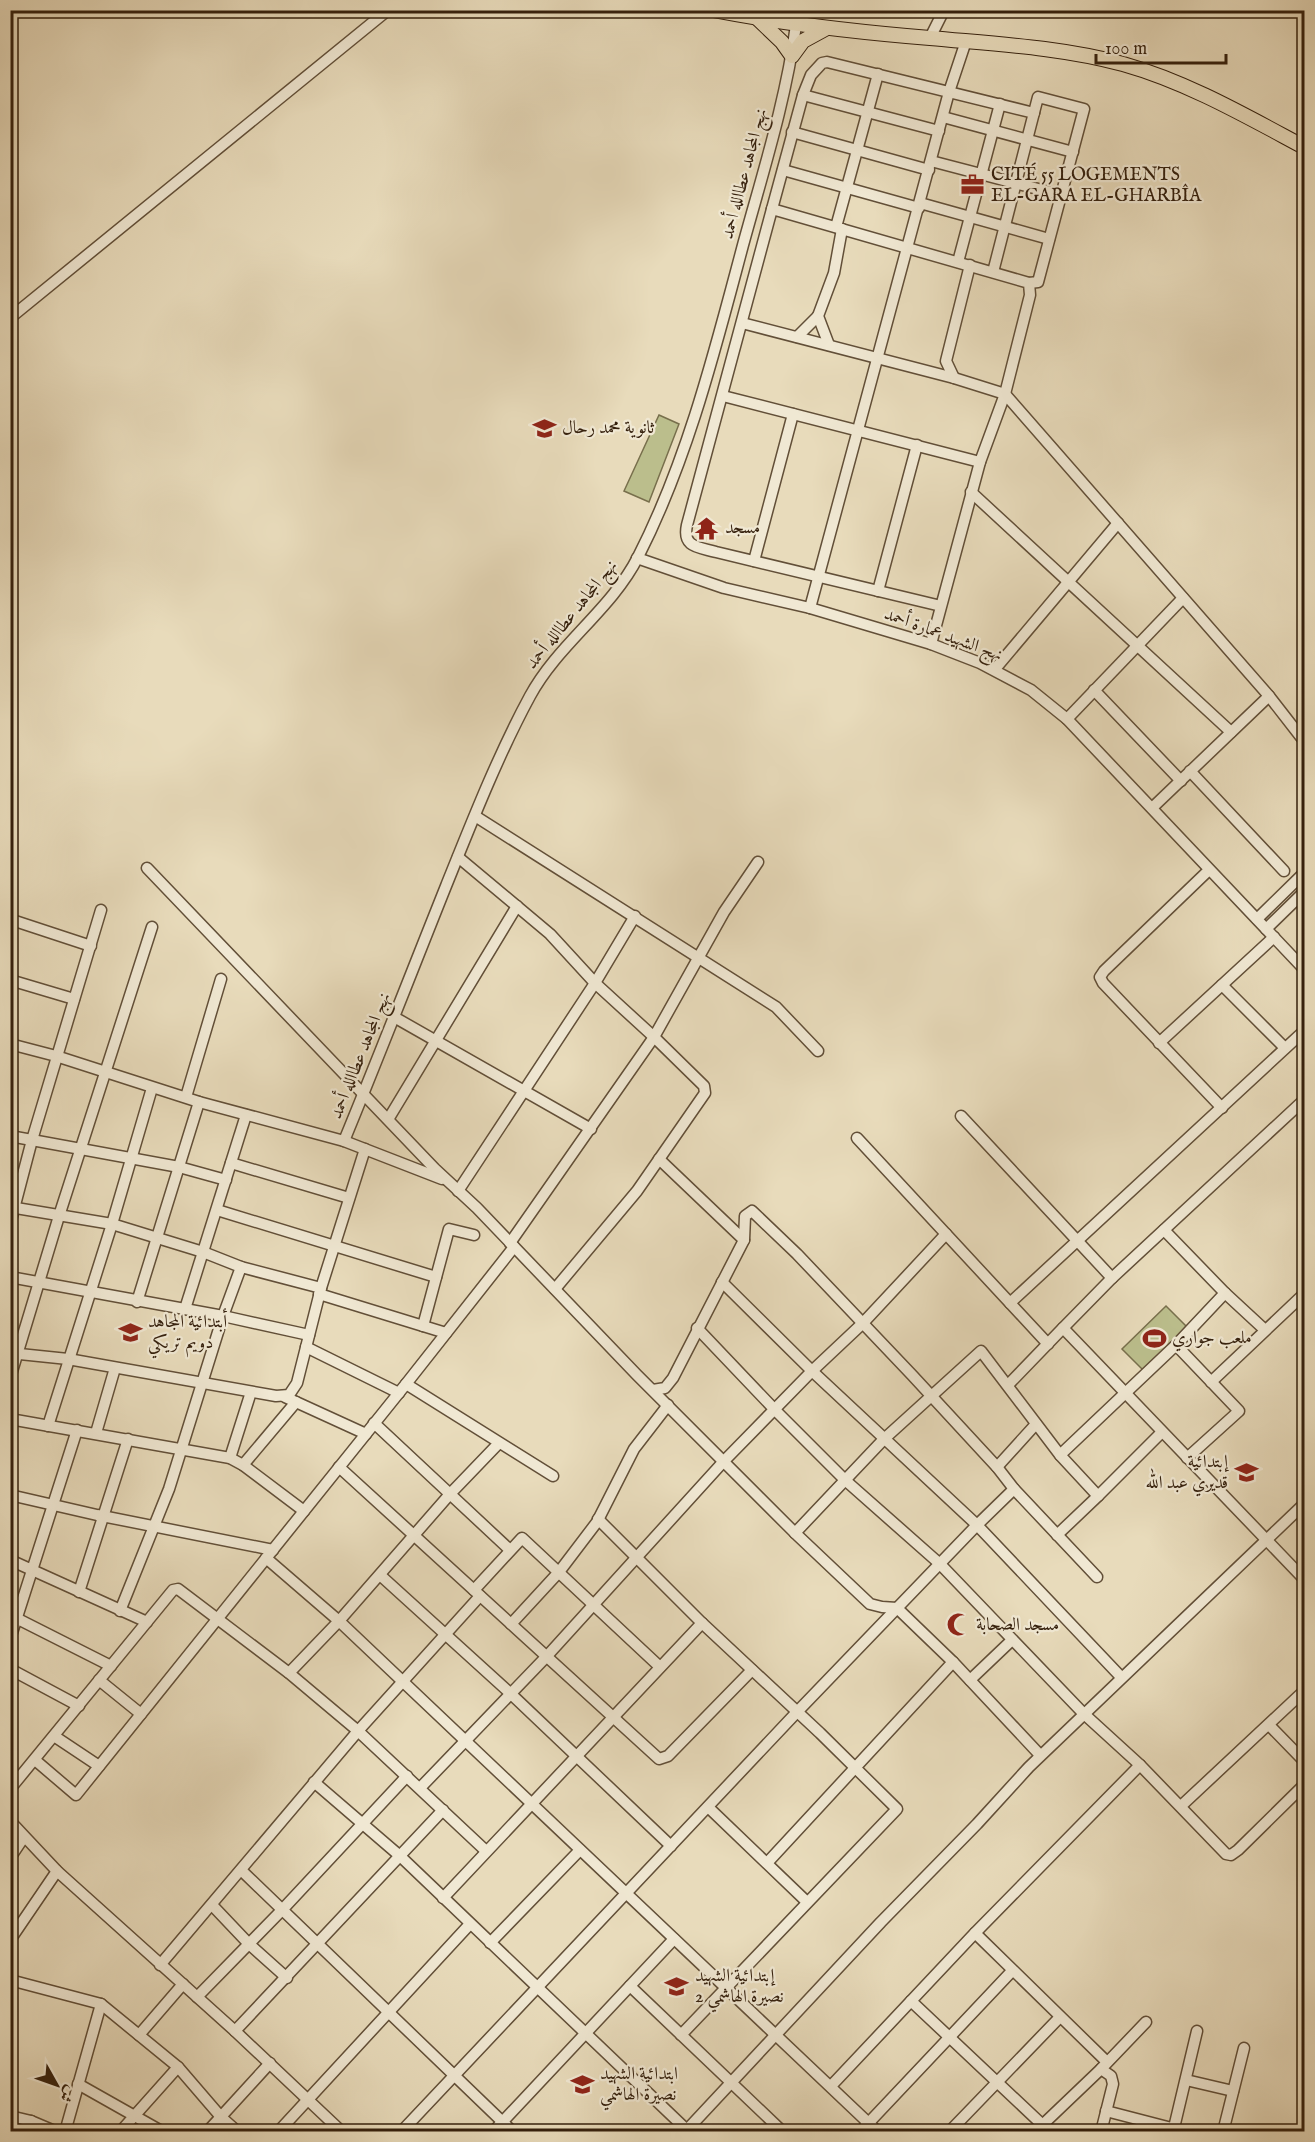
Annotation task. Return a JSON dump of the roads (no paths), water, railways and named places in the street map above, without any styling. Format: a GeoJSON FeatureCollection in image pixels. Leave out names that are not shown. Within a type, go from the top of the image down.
{"type":"FeatureCollection","features":[{"type":"Feature","properties":{"kind":"main road"},"geometry":{"type":"LineString","coordinates":[[713,10],[796,25],[1078,53],[1140,69],[1192,89],[1305,147]]}},
{"type":"Feature","properties":{"kind":"main road"},"geometry":{"type":"LineString","coordinates":[[758,19],[771,30],[792,56],[810,35],[828,28]]}},
{"type":"Feature","properties":{"kind":"street"},"geometry":{"type":"LineString","coordinates":[[10,318],[387,10]]}},
{"type":"Feature","properties":{"kind":"street"},"geometry":{"type":"LineString","coordinates":[[930,38],[944,10]]}},
{"type":"Feature","properties":{"kind":"street","name":"نهج المجاهد عطاالله أحمد"},"geometry":{"type":"LineString","coordinates":[[344,1141],[475,816],[531,695],[560,654],[617,589],[637,558],[680,459],[704,388],[764,166],[792,56],[796,25]]}},
{"type":"Feature","properties":{"kind":"street"},"geometry":{"type":"LineString","coordinates":[[810,608],[949,92],[966,41]]}},
{"type":"Feature","properties":{"kind":"street"},"geometry":{"type":"LineString","coordinates":[[941,606],[694,546],[687,541],[687,525],[792,132],[811,75],[822,63],[827,62],[1034,113]]}},
{"type":"Feature","properties":{"kind":"street"},"geometry":{"type":"LineString","coordinates":[[797,337],[818,316],[834,273],[847,187],[878,74]]}},
{"type":"Feature","properties":{"kind":"street"},"geometry":{"type":"LineString","coordinates":[[803,95],[939,131]]}},
{"type":"Feature","properties":{"kind":"street"},"geometry":{"type":"LineString","coordinates":[[772,210],[958,261],[993,272],[1029,282],[1038,282],[1084,109],[1038,97],[993,272]]}},
{"type":"Feature","properties":{"kind":"street"},"geometry":{"type":"LineString","coordinates":[[958,261],[1000,104]]}},
{"type":"Feature","properties":{"kind":"street"},"geometry":{"type":"LineString","coordinates":[[943,117],[1073,152]]}},
{"type":"Feature","properties":{"kind":"street"},"geometry":{"type":"LineString","coordinates":[[792,132],[858,150],[981,174],[1061,195]]}},
{"type":"Feature","properties":{"kind":"street"},"geometry":{"type":"LineString","coordinates":[[783,170],[1049,239]]}},
{"type":"Feature","properties":{"kind":"street"},"geometry":{"type":"LineString","coordinates":[[954,378],[946,361],[970,265]]}},
{"type":"Feature","properties":{"kind":"street"},"geometry":{"type":"LineString","coordinates":[[931,644],[971,492],[1005,394],[1030,295],[1029,282]]}},
{"type":"Feature","properties":{"kind":"street"},"geometry":{"type":"LineString","coordinates":[[818,316],[829,345]]}},
{"type":"Feature","properties":{"kind":"street"},"geometry":{"type":"LineString","coordinates":[[742,323],[954,378],[1005,394],[1269,696],[1305,741]]}},
{"type":"Feature","properties":{"kind":"street"},"geometry":{"type":"LineString","coordinates":[[926,371],[946,361]]}},
{"type":"Feature","properties":{"kind":"street"},"geometry":{"type":"LineString","coordinates":[[723,396],[980,462]]}},
{"type":"Feature","properties":{"kind":"street"},"geometry":{"type":"LineString","coordinates":[[754,561],[793,414]]}},
{"type":"Feature","properties":{"kind":"street"},"geometry":{"type":"LineString","coordinates":[[878,591],[917,446]]}},
{"type":"Feature","properties":{"kind":"street"},"geometry":{"type":"LineString","coordinates":[[971,492],[1231,732]]}},
{"type":"Feature","properties":{"kind":"street"},"geometry":{"type":"LineString","coordinates":[[995,669],[1118,523]]}},
{"type":"Feature","properties":{"kind":"street","name":"نهج الشهيد عمارة أحمد"},"geometry":{"type":"LineString","coordinates":[[637,558],[724,588],[810,608],[931,644],[995,669],[1031,690],[1067,719],[1305,969]]}},
{"type":"Feature","properties":{"kind":"street"},"geometry":{"type":"LineString","coordinates":[[1067,719],[1183,598]]}},
{"type":"Feature","properties":{"kind":"street"},"geometry":{"type":"LineString","coordinates":[[1094,690],[1181,781]]}},
{"type":"Feature","properties":{"kind":"street"},"geometry":{"type":"LineString","coordinates":[[1152,808],[1269,696]]}},
{"type":"Feature","properties":{"kind":"street"},"geometry":{"type":"LineString","coordinates":[[1190,771],[1284,871]]}},
{"type":"Feature","properties":{"kind":"street"},"geometry":{"type":"LineString","coordinates":[[475,816],[776,1007],[818,1052]]}},
{"type":"Feature","properties":{"kind":"street"},"geometry":{"type":"LineString","coordinates":[[458,857],[550,934],[595,983],[704,1086],[705,1093],[637,1191],[555,1289]]}},
{"type":"Feature","properties":{"kind":"street"},"geometry":{"type":"LineString","coordinates":[[35,1760],[76,1795],[218,1619],[403,1389],[512,1245],[654,1037],[724,912],[758,862]]}},
{"type":"Feature","properties":{"kind":"street"},"geometry":{"type":"LineString","coordinates":[[147,868],[448,1182],[795,1533],[870,1604],[897,1608],[953,1662],[1040,1755]]}},
{"type":"Feature","properties":{"kind":"street"},"geometry":{"type":"LineString","coordinates":[[1209,870],[1101,974],[1101,980],[1222,1108]]}},
{"type":"Feature","properties":{"kind":"street"},"geometry":{"type":"LineString","coordinates":[[1257,919],[1305,873]]}},
{"type":"Feature","properties":{"kind":"street"},"geometry":{"type":"LineString","coordinates":[[1159,1043],[1222,985],[1305,891]]}},
{"type":"Feature","properties":{"kind":"street"},"geometry":{"type":"LineString","coordinates":[[388,1119],[517,906]]}},
{"type":"Feature","properties":{"kind":"street"},"geometry":{"type":"LineString","coordinates":[[10,1224],[56,1056],[101,910]]}},
{"type":"Feature","properties":{"kind":"street"},"geometry":{"type":"LineString","coordinates":[[458,1191],[595,983],[635,916]]}},
{"type":"Feature","properties":{"kind":"street"},"geometry":{"type":"LineString","coordinates":[[12,920],[91,946]]}},
{"type":"Feature","properties":{"kind":"street"},"geometry":{"type":"LineString","coordinates":[[10,1378],[14,1354],[39,1284],[152,927]]}},
{"type":"Feature","properties":{"kind":"street"},"geometry":{"type":"LineString","coordinates":[[186,1097],[221,979]]}},
{"type":"Feature","properties":{"kind":"street"},"geometry":{"type":"LineString","coordinates":[[10,980],[74,999]]}},
{"type":"Feature","properties":{"kind":"street"},"geometry":{"type":"LineString","coordinates":[[1222,985],[1285,1048]]}},
{"type":"Feature","properties":{"kind":"street"},"geometry":{"type":"LineString","coordinates":[[394,1017],[591,1129]]}},
{"type":"Feature","properties":{"kind":"street"},"geometry":{"type":"LineString","coordinates":[[1010,1303],[1305,1031]]}},
{"type":"Feature","properties":{"kind":"street"},"geometry":{"type":"LineString","coordinates":[[10,1044],[56,1056],[198,1102],[344,1141],[448,1182]]}},
{"type":"Feature","properties":{"kind":"street"},"geometry":{"type":"LineString","coordinates":[[48,1426],[152,1088]]}},
{"type":"Feature","properties":{"kind":"street"},"geometry":{"type":"LineString","coordinates":[[1008,1385],[1112,1278],[1305,1100]]}},
{"type":"Feature","properties":{"kind":"street"},"geometry":{"type":"LineString","coordinates":[[137,1302],[198,1102]]}},
{"type":"Feature","properties":{"kind":"street"},"geometry":{"type":"LineString","coordinates":[[185,1310],[246,1115]]}},
{"type":"Feature","properties":{"kind":"street"},"geometry":{"type":"LineString","coordinates":[[961,1116],[1112,1278]]}},
{"type":"Feature","properties":{"kind":"street"},"geometry":{"type":"LineString","coordinates":[[10,1136],[179,1167],[226,1180]]}},
{"type":"Feature","properties":{"kind":"street"},"geometry":{"type":"LineString","coordinates":[[857,1138],[1048,1344]]}},
{"type":"Feature","properties":{"kind":"street"},"geometry":{"type":"LineString","coordinates":[[285,1397],[295,1388],[320,1291],[365,1149]]}},
{"type":"Feature","properties":{"kind":"street"},"geometry":{"type":"LineString","coordinates":[[659,1159],[744,1240]]}},
{"type":"Feature","properties":{"kind":"street"},"geometry":{"type":"LineString","coordinates":[[231,1163],[349,1198]]}},
{"type":"Feature","properties":{"kind":"street"},"geometry":{"type":"LineString","coordinates":[[13,1208],[112,1224],[446,1333]]}},
{"type":"Feature","properties":{"kind":"street"},"geometry":{"type":"LineString","coordinates":[[218,1210],[436,1277]]}},
{"type":"Feature","properties":{"kind":"street"},"geometry":{"type":"LineString","coordinates":[[653,1390],[665,1389],[673,1378],[744,1240],[745,1216],[752,1211],[797,1254],[1097,1577]]}},
{"type":"Feature","properties":{"kind":"street"},"geometry":{"type":"LineString","coordinates":[[423,1326],[449,1229],[474,1235]]}},
{"type":"Feature","properties":{"kind":"street"},"geometry":{"type":"LineString","coordinates":[[1164,1230],[1225,1293],[1265,1330]]}},
{"type":"Feature","properties":{"kind":"street"},"geometry":{"type":"LineString","coordinates":[[420,1788],[467,1742],[510,1693],[547,1656],[724,1461],[862,1323],[946,1234]]}},
{"type":"Feature","properties":{"kind":"street"},"geometry":{"type":"LineString","coordinates":[[120,1611],[156,1525],[241,1267]]}},
{"type":"Feature","properties":{"kind":"street"},"geometry":{"type":"LineString","coordinates":[[10,1277],[223,1316],[309,1335]]}},
{"type":"Feature","properties":{"kind":"street"},"geometry":{"type":"LineString","coordinates":[[722,1282],[812,1371],[977,1525],[1121,1677]]}},
{"type":"Feature","properties":{"kind":"street"},"geometry":{"type":"LineString","coordinates":[[1060,1455],[1176,1345],[1225,1293]]}},
{"type":"Feature","properties":{"kind":"street"},"geometry":{"type":"LineString","coordinates":[[1211,1382],[1305,1294]]}},
{"type":"Feature","properties":{"kind":"street"},"geometry":{"type":"LineString","coordinates":[[697,1328],[845,1480],[940,1564],[1083,1713],[1140,1765],[1222,1851],[1231,1855],[1305,1785]]}},
{"type":"Feature","properties":{"kind":"street"},"geometry":{"type":"LineString","coordinates":[[1062,1328],[1305,1579]]}},
{"type":"Feature","properties":{"kind":"street"},"geometry":{"type":"LineString","coordinates":[[1176,1345],[1239,1411],[1188,1458]]}},
{"type":"Feature","properties":{"kind":"street"},"geometry":{"type":"LineString","coordinates":[[306,1347],[403,1389],[552,1476]]}},
{"type":"Feature","properties":{"kind":"street"},"geometry":{"type":"LineString","coordinates":[[795,1533],[884,1439],[981,1351],[1060,1455],[1098,1496]]}},
{"type":"Feature","properties":{"kind":"street"},"geometry":{"type":"LineString","coordinates":[[14,1354],[68,1359],[285,1397],[366,1434]]}},
{"type":"Feature","properties":{"kind":"street"},"geometry":{"type":"LineString","coordinates":[[96,1433],[115,1368]]}},
{"type":"Feature","properties":{"kind":"street"},"geometry":{"type":"LineString","coordinates":[[230,1458],[251,1392]]}},
{"type":"Feature","properties":{"kind":"street"},"geometry":{"type":"LineString","coordinates":[[243,1465],[296,1402]]}},
{"type":"Feature","properties":{"kind":"street"},"geometry":{"type":"LineString","coordinates":[[511,1624],[559,1572],[598,1519],[634,1449],[668,1405]]}},
{"type":"Feature","properties":{"kind":"street"},"geometry":{"type":"LineString","coordinates":[[10,1419],[230,1458],[243,1465],[304,1511]]}},
{"type":"Feature","properties":{"kind":"street"},"geometry":{"type":"LineString","coordinates":[[374,1424],[510,1550]]}},
{"type":"Feature","properties":{"kind":"street"},"geometry":{"type":"LineString","coordinates":[[997,1467],[1036,1424]]}},
{"type":"Feature","properties":{"kind":"street"},"geometry":{"type":"LineString","coordinates":[[10,1639],[14,1617],[77,1430]]}},
{"type":"Feature","properties":{"kind":"street"},"geometry":{"type":"LineString","coordinates":[[1057,1535],[1162,1432]]}},
{"type":"Feature","properties":{"kind":"street"},"geometry":{"type":"LineString","coordinates":[[79,1592],[128,1439]]}},
{"type":"Feature","properties":{"kind":"street"},"geometry":{"type":"LineString","coordinates":[[289,1673],[339,1621],[450,1494],[499,1443]]}},
{"type":"Feature","properties":{"kind":"street"},"geometry":{"type":"LineString","coordinates":[[339,1467],[655,1757],[663,1760],[752,1670]]}},
{"type":"Feature","properties":{"kind":"street"},"geometry":{"type":"LineString","coordinates":[[400,2132],[797,1712],[1014,1489]]}},
{"type":"Feature","properties":{"kind":"street"},"geometry":{"type":"LineString","coordinates":[[10,1494],[104,1516],[156,1525],[269,1554],[878,2132]]}},
{"type":"Feature","properties":{"kind":"street"},"geometry":{"type":"LineString","coordinates":[[314,1782],[400,1856],[687,2131],[1040,1755],[1305,1504]]}},
{"type":"Feature","properties":{"kind":"street"},"geometry":{"type":"LineString","coordinates":[[598,1519],[702,1623],[897,1809],[681,2035]]}},
{"type":"Feature","properties":{"kind":"street"},"geometry":{"type":"LineString","coordinates":[[160,1965],[358,1731],[445,1635],[510,1550],[522,1538],[660,1666]]}},
{"type":"Feature","properties":{"kind":"street"},"geometry":{"type":"LineString","coordinates":[[10,1560],[147,1622]]}},
{"type":"Feature","properties":{"kind":"street"},"geometry":{"type":"LineString","coordinates":[[380,1575],[510,1693],[671,1846]]}},
{"type":"Feature","properties":{"kind":"street"},"geometry":{"type":"LineString","coordinates":[[10,1789],[173,1590],[178,1589],[289,1673],[358,1731],[486,1851]]}},
{"type":"Feature","properties":{"kind":"street"},"geometry":{"type":"LineString","coordinates":[[14,1617],[111,1666]]}},
{"type":"Feature","properties":{"kind":"street"},"geometry":{"type":"LineString","coordinates":[[443,1898],[702,1623]]}},
{"type":"Feature","properties":{"kind":"street"},"geometry":{"type":"LineString","coordinates":[[970,1680],[1012,1640]]}},
{"type":"Feature","properties":{"kind":"street"},"geometry":{"type":"LineString","coordinates":[[767,1863],[854,1766],[953,1662]]}},
{"type":"Feature","properties":{"kind":"street"},"geometry":{"type":"LineString","coordinates":[[10,1669],[79,1706]]}},
{"type":"Feature","properties":{"kind":"street"},"geometry":{"type":"LineString","coordinates":[[99,1680],[141,1714]]}},
{"type":"Feature","properties":{"kind":"street"},"geometry":{"type":"LineString","coordinates":[[1181,1806],[1305,1691]]}},
{"type":"Feature","properties":{"kind":"street"},"geometry":{"type":"LineString","coordinates":[[1269,1725],[1305,1761]]}},
{"type":"Feature","properties":{"kind":"street"},"geometry":{"type":"LineString","coordinates":[[54,1736],[99,1766]]}},
{"type":"Feature","properties":{"kind":"street"},"geometry":{"type":"LineString","coordinates":[[831,2086],[975,1933],[1140,1765]]}},
{"type":"Feature","properties":{"kind":"street"},"geometry":{"type":"LineString","coordinates":[[197,1997],[407,1776]]}},
{"type":"Feature","properties":{"kind":"street"},"geometry":{"type":"LineString","coordinates":[[708,1807],[807,1902]]}},
{"type":"Feature","properties":{"kind":"street"},"geometry":{"type":"LineString","coordinates":[[236,2031],[443,1810]]}},
{"type":"Feature","properties":{"kind":"street"},"geometry":{"type":"LineString","coordinates":[[10,1821],[57,1871],[236,2031],[342,2132]]}},
{"type":"Feature","properties":{"kind":"street"},"geometry":{"type":"LineString","coordinates":[[10,1858],[24,1837]]}},
{"type":"Feature","properties":{"kind":"street"},"geometry":{"type":"LineString","coordinates":[[490,1943],[580,1850]]}},
{"type":"Feature","properties":{"kind":"street"},"geometry":{"type":"LineString","coordinates":[[241,1870],[513,2132]]}},
{"type":"Feature","properties":{"kind":"street"},"geometry":{"type":"LineString","coordinates":[[13,1933],[57,1871]]}},
{"type":"Feature","properties":{"kind":"street"},"geometry":{"type":"LineString","coordinates":[[212,1905],[249,1944],[287,1978]]}},
{"type":"Feature","properties":{"kind":"street"},"geometry":{"type":"LineString","coordinates":[[278,2132],[470,1924]]}},
{"type":"Feature","properties":{"kind":"street"},"geometry":{"type":"LineString","coordinates":[[975,1933],[1060,2017],[1104,2066],[1113,2080],[1101,2132]]}},
{"type":"Feature","properties":{"kind":"street"},"geometry":{"type":"LineString","coordinates":[[493,2132],[674,1939]]}},
{"type":"Feature","properties":{"kind":"street"},"geometry":{"type":"LineString","coordinates":[[860,2132],[1012,1971]]}},
{"type":"Feature","properties":{"kind":"street"},"geometry":{"type":"LineString","coordinates":[[10,1980],[101,2004],[178,2067],[221,2117],[238,2132]]}},
{"type":"Feature","properties":{"kind":"street"},"geometry":{"type":"LineString","coordinates":[[139,2035],[183,1984]]}},
{"type":"Feature","properties":{"kind":"street"},"geometry":{"type":"LineString","coordinates":[[630,1986],[783,2132]]}},
{"type":"Feature","properties":{"kind":"street"},"geometry":{"type":"LineString","coordinates":[[911,2001],[996,2082],[1041,2129],[1146,2022]]}},
{"type":"Feature","properties":{"kind":"street"},"geometry":{"type":"LineString","coordinates":[[65,2132],[101,2004]]}},
{"type":"Feature","properties":{"kind":"street"},"geometry":{"type":"LineString","coordinates":[[949,2132],[1060,2017]]}},
{"type":"Feature","properties":{"kind":"street"},"geometry":{"type":"LineString","coordinates":[[1173,2130],[1197,2031]]}},
{"type":"Feature","properties":{"kind":"street"},"geometry":{"type":"LineString","coordinates":[[1223,2132],[1244,2048]]}},
{"type":"Feature","properties":{"kind":"street"},"geometry":{"type":"LineString","coordinates":[[207,2132],[270,2063]]}},
{"type":"Feature","properties":{"kind":"street"},"geometry":{"type":"LineString","coordinates":[[120,2132],[178,2067]]}},
{"type":"Feature","properties":{"kind":"street"},"geometry":{"type":"LineString","coordinates":[[1186,2080],[1233,2091]]}},
{"type":"Feature","properties":{"kind":"street"},"geometry":{"type":"LineString","coordinates":[[78,2084],[135,2114],[163,2132]]}},
{"type":"Feature","properties":{"kind":"street"},"geometry":{"type":"LineString","coordinates":[[1106,2111],[1187,2132]]}},
{"type":"Feature","properties":{"kind":"street"},"geometry":{"type":"LineString","coordinates":[[10,2116],[31,2121],[57,2132]]}},
{"type":"Feature","properties":{"kind":"street"},"geometry":{"type":"LineString","coordinates":[[24,2132],[31,2121]]}},
{"type":"Feature","properties":{"kind":"place","name":"CITÉ 55 LOGEMENTS EL-GARA EL-GHARBÎA"},"geometry":{"type":"Point","coordinates":[973,185]}},
{"type":"Feature","properties":{"kind":"place","name":"ثانوية محمد رحال"},"geometry":{"type":"Point","coordinates":[544,428]}},
{"type":"Feature","properties":{"kind":"place","name":"مسجد"},"geometry":{"type":"Point","coordinates":[707,528]}},
{"type":"Feature","properties":{"kind":"place","name":"أبتدائية المجاهد دويم تريكي"},"geometry":{"type":"Point","coordinates":[130,1332]}},
{"type":"Feature","properties":{"kind":"place","name":"ملعب جواري"},"geometry":{"type":"Point","coordinates":[1154,1338]}},
{"type":"Feature","properties":{"kind":"place","name":"إبتدائية قديري عبد الله"},"geometry":{"type":"Point","coordinates":[1246,1472]}},
{"type":"Feature","properties":{"kind":"place","name":"مسجد الصحابة"},"geometry":{"type":"Point","coordinates":[958,1625]}},
{"type":"Feature","properties":{"kind":"place","name":"إبتدائية الشهيد نصيرة الهاشمي 2"},"geometry":{"type":"Point","coordinates":[677,1986]}},
{"type":"Feature","properties":{"kind":"place","name":"ابتدائية الشهيد نصيرة الهاشمي"},"geometry":{"type":"Point","coordinates":[582,2084]}}]}
